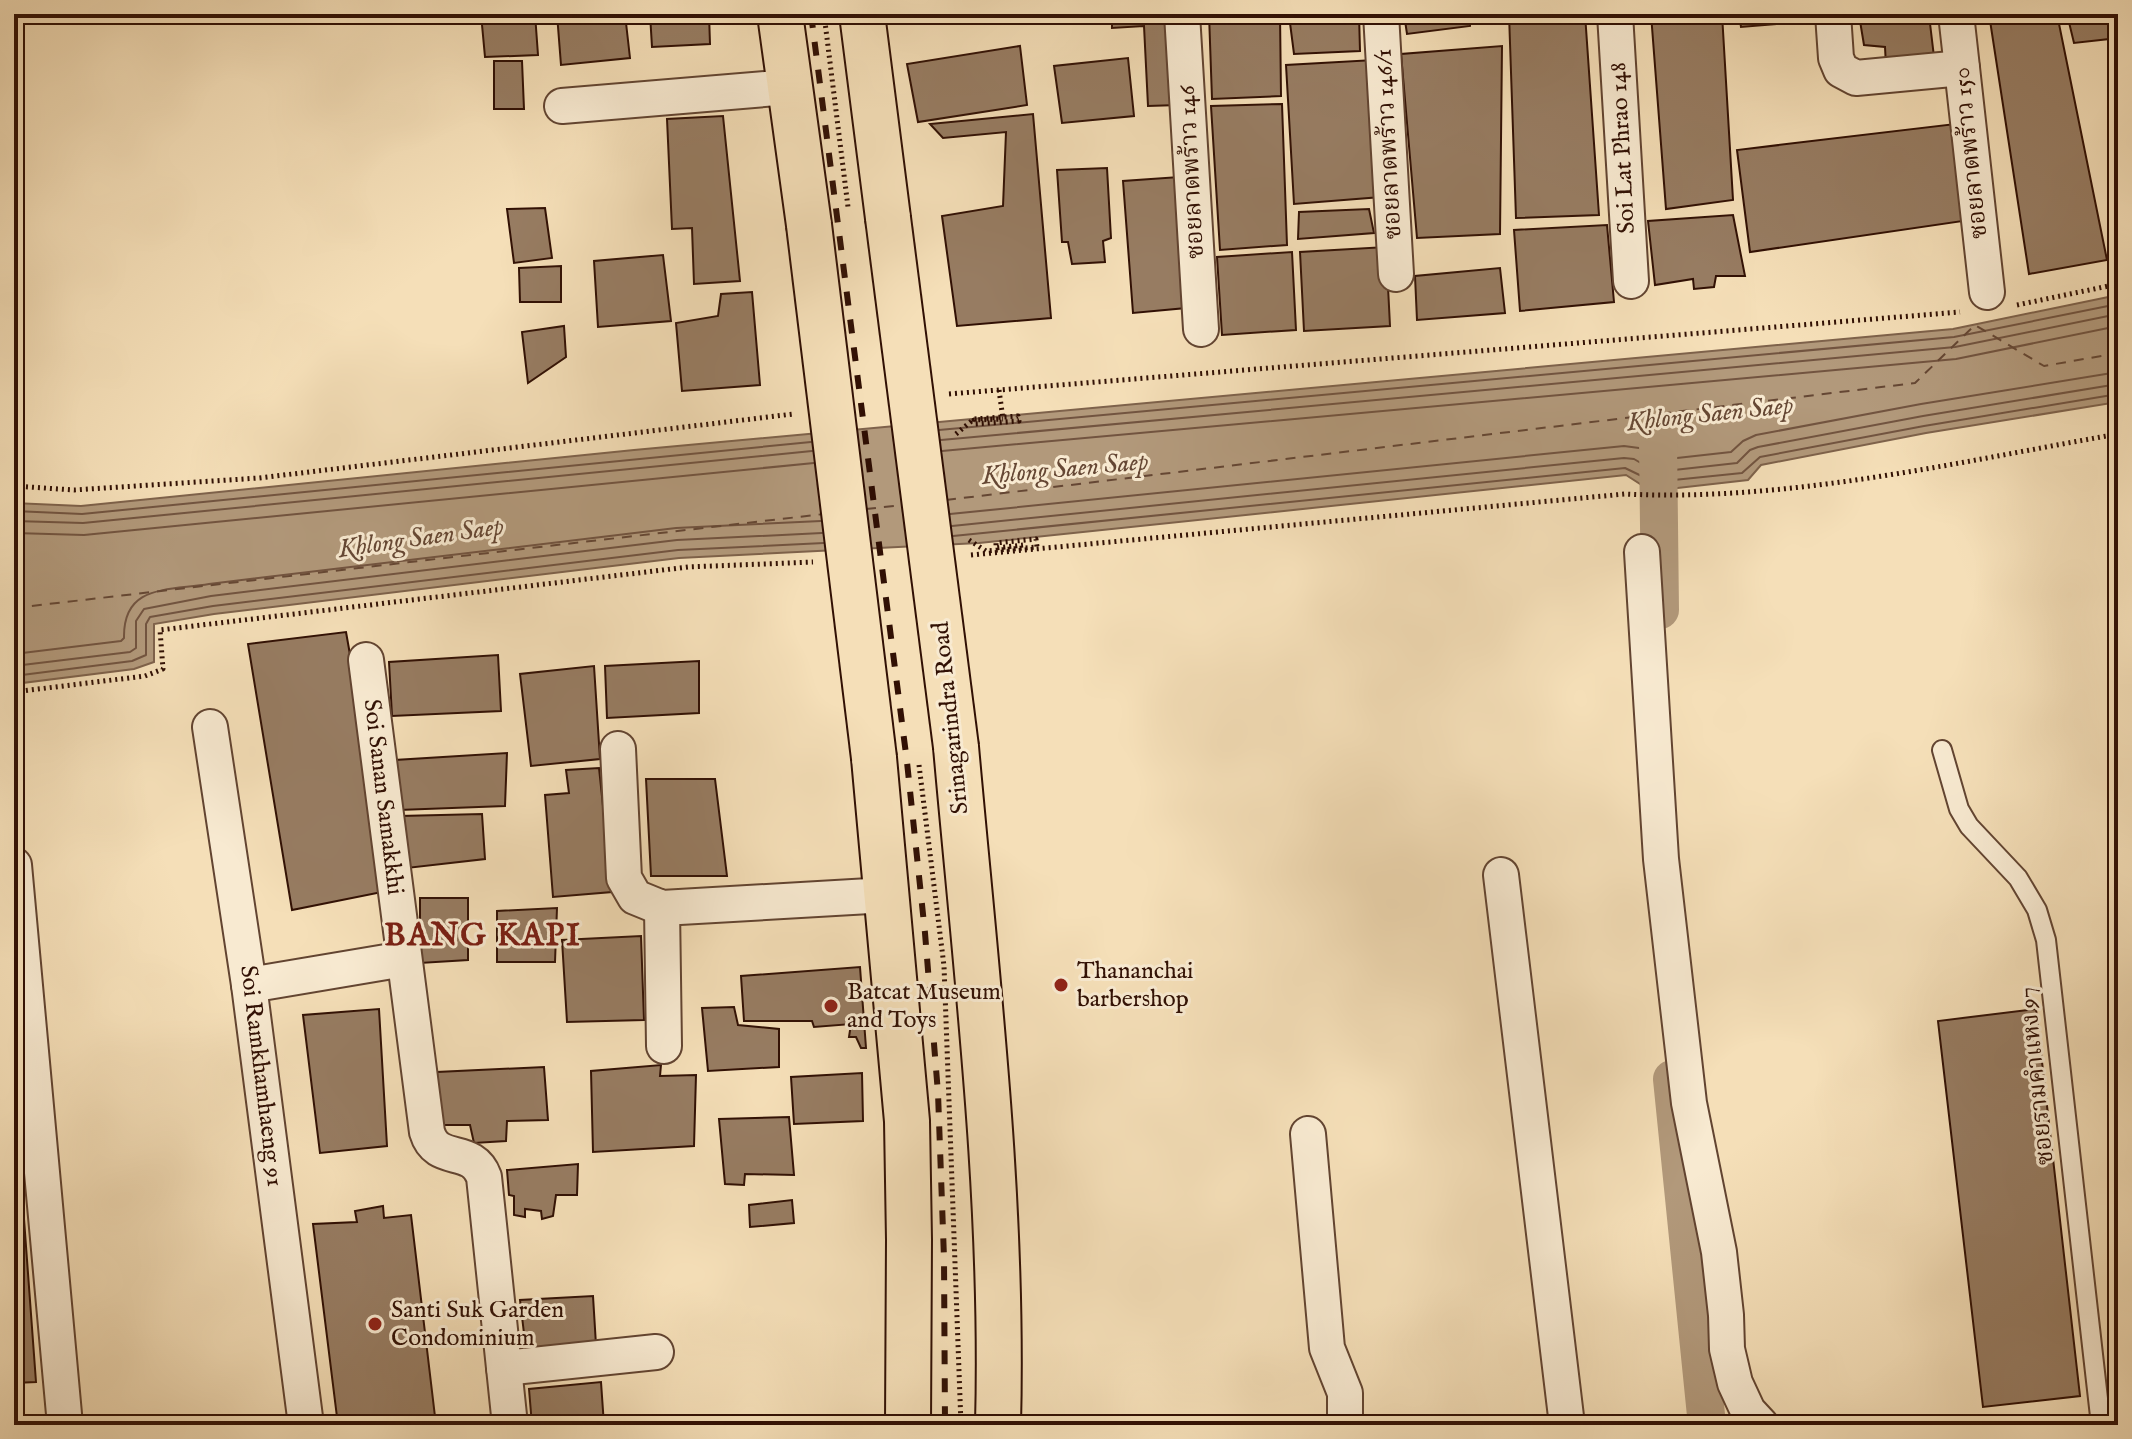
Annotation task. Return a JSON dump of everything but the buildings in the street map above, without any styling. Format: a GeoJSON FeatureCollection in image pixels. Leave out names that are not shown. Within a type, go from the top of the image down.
{"type":"FeatureCollection","features":[{"type":"Feature","properties":{"kind":"main road"},"geometry":{"type":"LineString","coordinates":[[780,14],[874,758],[887,895],[907,1121],[908,1425]]}},
{"type":"Feature","properties":{"kind":"main road","name":"Srinagarindra Road"},"geometry":{"type":"LineString","coordinates":[[862,14],[956,747],[993,1171],[1000,1345],[998,1425]]}},
{"type":"Feature","properties":{"kind":"main road"},"geometry":{"type":"LineString","coordinates":[[891,1425],[908,1354]]}},
{"type":"Feature","properties":{"kind":"street","name":"ซอยลาดพร้าว 146"},"geometry":{"type":"LineString","coordinates":[[1182,14],[1201,329]]}},
{"type":"Feature","properties":{"kind":"street","name":"ซอยลาดพร้าว 146/1"},"geometry":{"type":"LineString","coordinates":[[1381,14],[1396,274]]}},
{"type":"Feature","properties":{"kind":"street","name":"Soi Lat Phrao 148"},"geometry":{"type":"LineString","coordinates":[[1615,14],[1631,281]]}},
{"type":"Feature","properties":{"kind":"street"},"geometry":{"type":"LineString","coordinates":[[1833,14],[1836,58],[1841,70],[1856,78],[1962,68]]}},
{"type":"Feature","properties":{"kind":"street","name":"ซอยลาดพร้าว 150"},"geometry":{"type":"LineString","coordinates":[[1956,14],[1990,303]]}},
{"type":"Feature","properties":{"kind":"street"},"geometry":{"type":"LineString","coordinates":[[562,106],[789,87]]}},
{"type":"Feature","properties":{"kind":"street"},"geometry":{"type":"LineString","coordinates":[[1642,552],[1661,859],[1689,1103],[1701,1173],[1715,1222],[1727,1349],[1735,1383],[1748,1411],[1761,1425]]}},
{"type":"Feature","properties":{"kind":"street","name":"Soi Sanan Samakkhi"},"geometry":{"type":"LineString","coordinates":[[366,660],[424,1115],[430,1143],[441,1151],[473,1160],[480,1166],[484,1177],[510,1425]]}},
{"type":"Feature","properties":{"kind":"street","name":"Soi Ramkhamhaeng 91"},"geometry":{"type":"LineString","coordinates":[[210,727],[249,985],[306,1425]]}},
{"type":"Feature","properties":{"kind":"street"},"geometry":{"type":"LineString","coordinates":[[618,749],[624,878],[635,897],[662,908],[887,895]]}},
{"type":"Feature","properties":{"kind":"street"},"geometry":{"type":"LineString","coordinates":[[14,865],[21,1011],[65,1425]]}},
{"type":"Feature","properties":{"kind":"street"},"geometry":{"type":"LineString","coordinates":[[1501,875],[1567,1425]]}},
{"type":"Feature","properties":{"kind":"street"},"geometry":{"type":"LineString","coordinates":[[662,908],[664,1046]]}},
{"type":"Feature","properties":{"kind":"street"},"geometry":{"type":"LineString","coordinates":[[249,985],[404,959]]}},
{"type":"Feature","properties":{"kind":"street"},"geometry":{"type":"LineString","coordinates":[[1308,1134],[1327,1348],[1345,1393],[1345,1425]]}},
{"type":"Feature","properties":{"kind":"street"},"geometry":{"type":"LineString","coordinates":[[504,1368],[656,1352]]}},
{"type":"Feature","properties":{"kind":"lane","name":"ซอยรามคำแหง 97"},"geometry":{"type":"LineString","coordinates":[[1942,750],[1959,809],[1969,826],[2018,878],[2037,910],[2046,940],[2101,1425]]}},
{"type":"Feature","properties":{"kind":"path"},"geometry":{"type":"LineString","coordinates":[[942,395],[1990,303],[2118,284]]}},
{"type":"Feature","properties":{"kind":"path"},"geometry":{"type":"LineString","coordinates":[[974,419],[1018,416],[1019,421],[974,424],[974,420],[1003,419],[999,390]]}},
{"type":"Feature","properties":{"kind":"path"},"geometry":{"type":"LineString","coordinates":[[14,486],[74,490],[259,478],[804,413]]}},
{"type":"Feature","properties":{"kind":"path"},"geometry":{"type":"LineString","coordinates":[[1649,495],[1734,494],[1862,477],[2118,434]]}},
{"type":"Feature","properties":{"kind":"path"},"geometry":{"type":"LineString","coordinates":[[986,551],[1037,547],[1036,539],[996,543],[996,548],[1024,548]]}},
{"type":"Feature","properties":{"kind":"water","name":"Khlong Saen Saep"},"geometry":{"type":"Polygon","coordinates":[[[2118,295],[2118,402],[1926,433],[1761,465],[1748,480],[1651,491],[1626,475],[979,543],[679,558],[214,614],[154,624],[154,662],[134,669],[14,684],[14,503],[81,506],[634,450],[1953,329],[2118,295]]]}},
{"type":"Feature","properties":{"kind":"waterway","name":"Khlong Saen Saep"},"geometry":{"type":"LineString","coordinates":[[1658,440],[1660,610]]}},
{"type":"Feature","properties":{"kind":"waterway"},"geometry":{"type":"LineString","coordinates":[[1672,1079],[1707,1425]]}},
{"type":"Feature","properties":{"kind":"ferry route"},"geometry":{"type":"LineString","coordinates":[[946,500],[1915,383],[1975,325],[2044,366],[2118,353]]}},
{"type":"Feature","properties":{"kind":"ferry route"},"geometry":{"type":"LineString","coordinates":[[866,509],[904,505]]}},
{"type":"Feature","properties":{"kind":"ferry route"},"geometry":{"type":"LineString","coordinates":[[14,608],[824,514]]}},
{"type":"Feature","properties":{"kind":"railway"},"geometry":{"type":"LineString","coordinates":[[811,14],[907,762],[925,933],[938,1093],[944,1258],[945,1425]]}},
{"type":"Feature","properties":{"kind":"place","name":"Thananchai barbershop"},"geometry":{"type":"Point","coordinates":[1061,985]}},
{"type":"Feature","properties":{"kind":"place","name":"Batcat Museum and Toys"},"geometry":{"type":"Point","coordinates":[831,1006]}},
{"type":"Feature","properties":{"kind":"place","name":"Santi Suk Garden Condominium"},"geometry":{"type":"Point","coordinates":[375,1324]}},
{"type":"Feature","properties":{"kind":"district","name":"BANG KAPI"},"geometry":{"type":"Point","coordinates":[483,936]}}]}
